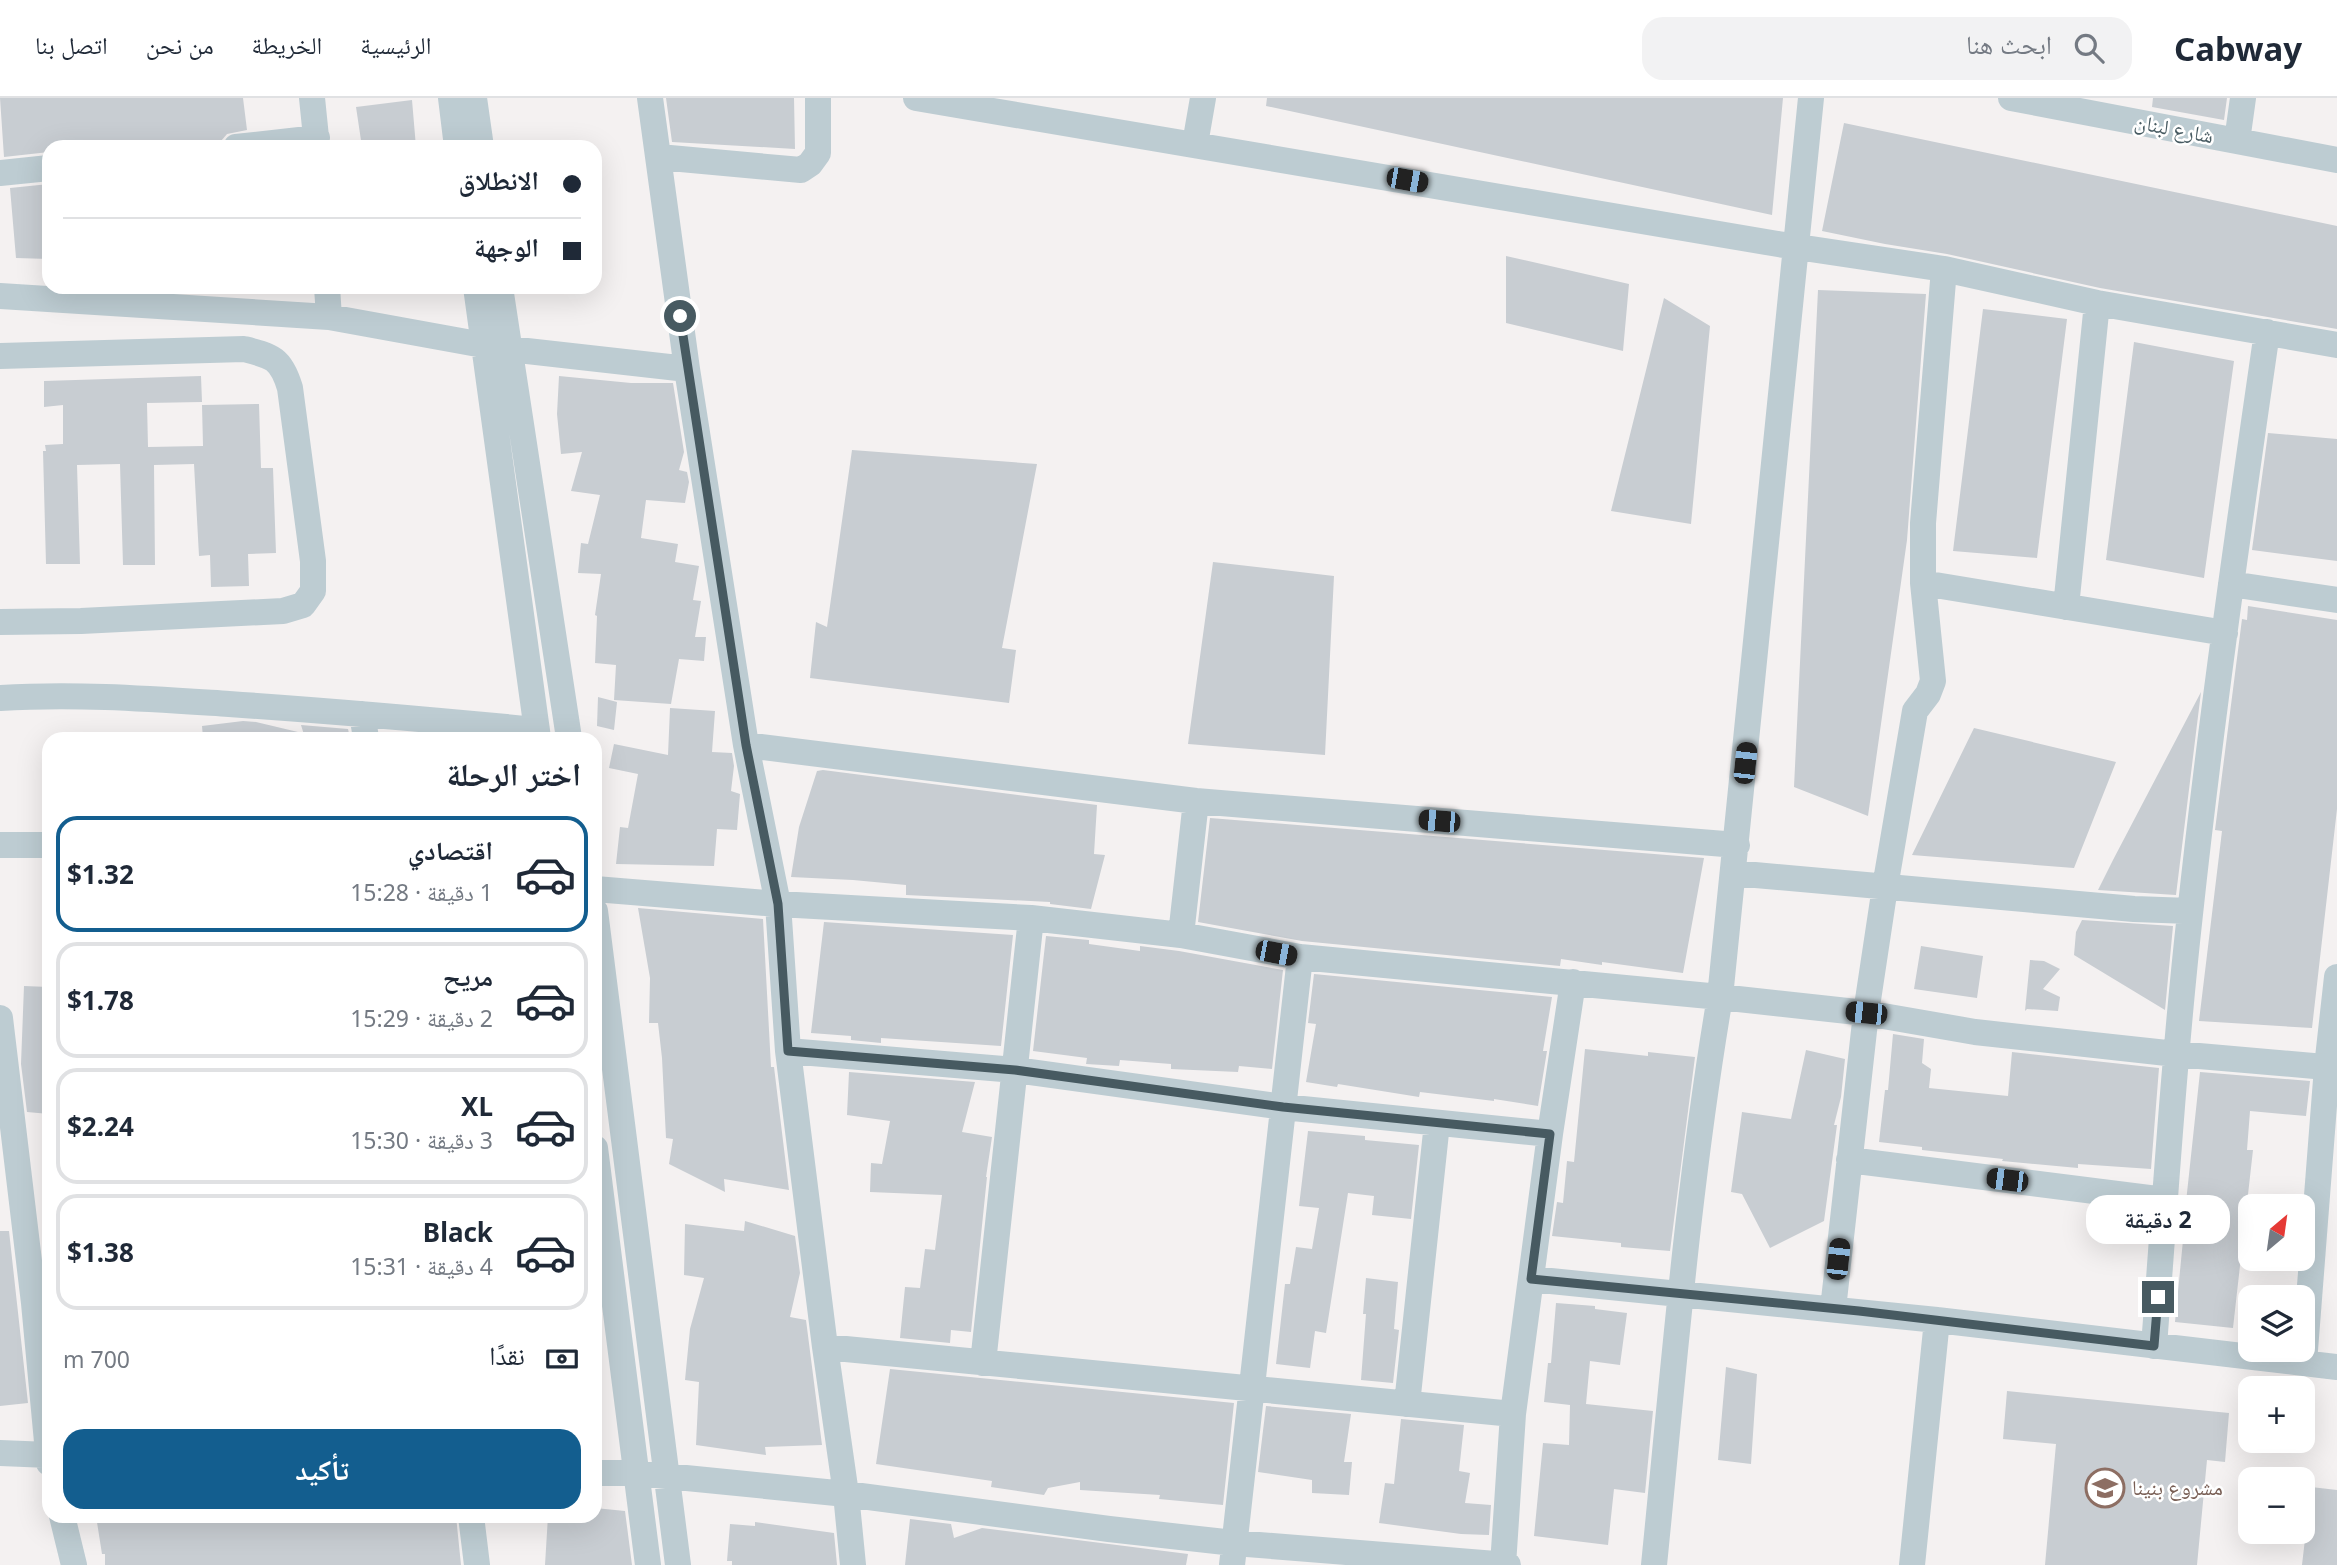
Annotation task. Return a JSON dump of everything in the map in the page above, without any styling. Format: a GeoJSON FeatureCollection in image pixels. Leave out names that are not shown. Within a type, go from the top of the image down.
{"type":"FeatureCollection","features":[{"type":"Feature","properties":{"kind":"street"},"geometry":{"type":"LineString","coordinates":[[312,98],[317,140]]}},
{"type":"Feature","properties":{"kind":"street"},"geometry":{"type":"LineString","coordinates":[[451,98],[456,140]]}},
{"type":"Feature","properties":{"kind":"street"},"geometry":{"type":"LineString","coordinates":[[474,98],[480,140]]}},
{"type":"Feature","properties":{"kind":"street"},"geometry":{"type":"LineString","coordinates":[[650,98],[687,369],[746,745],[778,904],[788,1051],[853,1565]]}},
{"type":"Feature","properties":{"kind":"street"},"geometry":{"type":"LineString","coordinates":[[659,157],[801,170],[810,164],[817,153],[818,98]]}},
{"type":"Feature","properties":{"kind":"street"},"geometry":{"type":"LineString","coordinates":[[916,98],[1944,269],[2097,303],[2337,345]]}},
{"type":"Feature","properties":{"kind":"street"},"geometry":{"type":"LineString","coordinates":[[1195,144],[1203,98]]}},
{"type":"Feature","properties":{"kind":"street"},"geometry":{"type":"LineString","coordinates":[[1654,1565],[1681,1293],[1737,845],[1811,98]]}},
{"type":"Feature","properties":{"kind":"street","name":"شارع لبنان"},"geometry":{"type":"LineString","coordinates":[[2011,98],[2130,109],[2237,141],[2337,160]]}},
{"type":"Feature","properties":{"kind":"street"},"geometry":{"type":"LineString","coordinates":[[2237,141],[2243,98]]}},
{"type":"Feature","properties":{"kind":"street"},"geometry":{"type":"LineString","coordinates":[[0,173],[42,169]]}},
{"type":"Feature","properties":{"kind":"street"},"geometry":{"type":"LineString","coordinates":[[1833,1309],[1866,1013],[1885,887],[1915,711],[1928,694],[1933,681],[1923,583],[1923,523],[1944,269]]}},
{"type":"Feature","properties":{"kind":"street"},"geometry":{"type":"LineString","coordinates":[[327,294],[329,317]]}},
{"type":"Feature","properties":{"kind":"street"},"geometry":{"type":"LineString","coordinates":[[478,294],[496,347],[568,732]]}},
{"type":"Feature","properties":{"kind":"street"},"geometry":{"type":"LineString","coordinates":[[500,294],[496,347],[537,732]]}},
{"type":"Feature","properties":{"kind":"street"},"geometry":{"type":"LineString","coordinates":[[0,296],[329,317],[496,347],[687,369]]}},
{"type":"Feature","properties":{"kind":"street"},"geometry":{"type":"LineString","coordinates":[[2066,607],[2097,303]]}},
{"type":"Feature","properties":{"kind":"street"},"geometry":{"type":"LineString","coordinates":[[2154,1346],[2176,1054],[2190,911],[2231,584],[2267,332]]}},
{"type":"Feature","properties":{"kind":"street"},"geometry":{"type":"LineString","coordinates":[[0,356],[244,348],[269,356],[284,370],[290,388],[313,561],[313,592],[303,605],[283,611],[81,621],[0,622]]}},
{"type":"Feature","properties":{"kind":"street"},"geometry":{"type":"LineString","coordinates":[[1923,583],[2225,633]]}},
{"type":"Feature","properties":{"kind":"street"},"geometry":{"type":"LineString","coordinates":[[2231,584],[2337,600]]}},
{"type":"Feature","properties":{"kind":"street"},"geometry":{"type":"LineString","coordinates":[[0,698],[38,696],[158,700],[364,726],[494,732]]}},
{"type":"Feature","properties":{"kind":"street"},"geometry":{"type":"LineString","coordinates":[[746,745],[1196,801],[1737,845]]}},
{"type":"Feature","properties":{"kind":"street"},"geometry":{"type":"LineString","coordinates":[[1181,934],[1196,801]]}},
{"type":"Feature","properties":{"kind":"street"},"geometry":{"type":"LineString","coordinates":[[0,845],[42,845]]}},
{"type":"Feature","properties":{"kind":"street"},"geometry":{"type":"LineString","coordinates":[[1733,873],[2134,909],[2190,911]]}},
{"type":"Feature","properties":{"kind":"street"},"geometry":{"type":"LineString","coordinates":[[602,890],[778,904],[1031,918],[1181,934],[1300,957],[1720,997],[1866,1013],[1975,1032],[2332,1068]]}},
{"type":"Feature","properties":{"kind":"street"},"geometry":{"type":"LineString","coordinates":[[983,1363],[1031,918]]}},
{"type":"Feature","properties":{"kind":"street"},"geometry":{"type":"LineString","coordinates":[[1233,1554],[1300,957]]}},
{"type":"Feature","properties":{"kind":"street"},"geometry":{"type":"LineString","coordinates":[[602,966],[678,1565]]}},
{"type":"Feature","properties":{"kind":"street"},"geometry":{"type":"LineString","coordinates":[[2304,1363],[2332,1068],[2337,977]]}},
{"type":"Feature","properties":{"kind":"street"},"geometry":{"type":"LineString","coordinates":[[1503,1565],[1513,1414],[1573,982]]}},
{"type":"Feature","properties":{"kind":"street"},"geometry":{"type":"LineString","coordinates":[[0,1018],[9,1162],[41,1303],[42,1325]]}},
{"type":"Feature","properties":{"kind":"street"},"geometry":{"type":"LineString","coordinates":[[788,1051],[1015,1070],[1283,1107],[1550,1134]]}},
{"type":"Feature","properties":{"kind":"street"},"geometry":{"type":"LineString","coordinates":[[1407,1404],[1437,1123]]}},
{"type":"Feature","properties":{"kind":"street"},"geometry":{"type":"LineString","coordinates":[[1849,1160],[2165,1200]]}},
{"type":"Feature","properties":{"kind":"street"},"geometry":{"type":"LineString","coordinates":[[602,1203],[648,1565]]}},
{"type":"Feature","properties":{"kind":"street"},"geometry":{"type":"LineString","coordinates":[[1531,1279],[1937,1320],[2337,1367]]}},
{"type":"Feature","properties":{"kind":"street"},"geometry":{"type":"LineString","coordinates":[[1912,1565],[1937,1320]]}},
{"type":"Feature","properties":{"kind":"street"},"geometry":{"type":"LineString","coordinates":[[825,1347],[1513,1414]]}},
{"type":"Feature","properties":{"kind":"street"},"geometry":{"type":"LineString","coordinates":[[0,1453],[42,1457]]}},
{"type":"Feature","properties":{"kind":"street"},"geometry":{"type":"LineString","coordinates":[[602,1473],[636,1472],[846,1494],[1095,1527],[1233,1554],[1508,1565]]}},
{"type":"Feature","properties":{"kind":"street"},"geometry":{"type":"LineString","coordinates":[[64,1523],[74,1565]]}},
{"type":"Feature","properties":{"kind":"street"},"geometry":{"type":"LineString","coordinates":[[472,1523],[477,1565]]}},
{"type":"Feature","properties":{"kind":"building"},"geometry":{"type":"Polygon","coordinates":[[[0,98],[243,98],[247,130],[227,134],[222,140],[42,140],[42,153],[4,157],[0,98]]]}},
{"type":"Feature","properties":{"kind":"building"},"geometry":{"type":"Polygon","coordinates":[[[666,98],[794,98],[795,149],[672,142],[666,98]]]}},
{"type":"Feature","properties":{"kind":"building"},"geometry":{"type":"Polygon","coordinates":[[[1267,98],[1783,98],[1772,215],[1266,106],[1267,98]]]}},
{"type":"Feature","properties":{"kind":"building"},"geometry":{"type":"Polygon","coordinates":[[[2153,98],[2227,98],[2224,120],[2152,107],[2153,98]]]}},
{"type":"Feature","properties":{"kind":"building"},"geometry":{"type":"Polygon","coordinates":[[[412,100],[415,140],[361,140],[356,107],[412,100]]]}},
{"type":"Feature","properties":{"kind":"building"},"geometry":{"type":"Polygon","coordinates":[[[1844,123],[2337,226],[2337,329],[2100,288],[1947,254],[1822,231],[1844,123]]]}},
{"type":"Feature","properties":{"kind":"building"},"geometry":{"type":"Polygon","coordinates":[[[42,185],[42,259],[16,258],[10,188],[42,185]]]}},
{"type":"Feature","properties":{"kind":"building"},"geometry":{"type":"Polygon","coordinates":[[[1506,256],[1629,284],[1623,351],[1506,323],[1506,256]]]}},
{"type":"Feature","properties":{"kind":"building"},"geometry":{"type":"Polygon","coordinates":[[[1818,290],[1926,294],[1907,540],[1868,816],[1794,787],[1818,290]]]}},
{"type":"Feature","properties":{"kind":"building"},"geometry":{"type":"Polygon","coordinates":[[[1664,298],[1710,326],[1691,524],[1611,511],[1664,298]]]}},
{"type":"Feature","properties":{"kind":"building"},"geometry":{"type":"Polygon","coordinates":[[[1983,309],[2067,319],[2037,558],[1953,551],[1983,309]]]}},
{"type":"Feature","properties":{"kind":"building"},"geometry":{"type":"Polygon","coordinates":[[[2134,342],[2234,361],[2204,578],[2106,560],[2134,342]]]}},
{"type":"Feature","properties":{"kind":"building"},"geometry":{"type":"Polygon","coordinates":[[[201,376],[202,402],[147,403],[148,447],[203,446],[202,405],[259,404],[261,468],[273,468],[276,553],[248,554],[249,586],[211,587],[210,555],[199,556],[194,464],[154,465],[155,565],[123,565],[120,464],[77,465],[80,564],[46,564],[43,451],[46,451],[45,445],[63,444],[63,405],[44,407],[44,381],[201,376]]]}},
{"type":"Feature","properties":{"kind":"building"},"geometry":{"type":"Polygon","coordinates":[[[559,376],[631,383],[673,383],[684,452],[679,470],[687,472],[689,482],[685,503],[646,500],[641,538],[678,544],[675,562],[699,566],[693,600],[701,601],[695,637],[706,637],[704,661],[679,659],[671,704],[614,700],[616,665],[595,663],[595,615],[601,574],[578,573],[581,543],[588,544],[600,495],[571,491],[582,452],[561,454],[557,414],[559,376]]]}},
{"type":"Feature","properties":{"kind":"building"},"geometry":{"type":"Polygon","coordinates":[[[2268,433],[2337,439],[2337,561],[2252,550],[2268,433]]]}},
{"type":"Feature","properties":{"kind":"building"},"geometry":{"type":"Polygon","coordinates":[[[852,450],[1037,464],[1002,648],[1016,650],[1009,703],[810,678],[816,622],[827,627],[852,450]]]}},
{"type":"Feature","properties":{"kind":"building"},"geometry":{"type":"Polygon","coordinates":[[[1213,562],[1334,576],[1325,755],[1188,744],[1213,562]]]}},
{"type":"Feature","properties":{"kind":"building"},"geometry":{"type":"Polygon","coordinates":[[[2248,606],[2337,620],[2337,809],[2312,1028],[2199,1021],[2222,831],[2215,830],[2242,619],[2247,620],[2248,606]]]}},
{"type":"Feature","properties":{"kind":"building"},"geometry":{"type":"Polygon","coordinates":[[[2201,692],[2176,895],[2098,890],[2113,860],[2201,692]]]}},
{"type":"Feature","properties":{"kind":"building"},"geometry":{"type":"Polygon","coordinates":[[[598,697],[617,702],[614,730],[597,726],[598,697]]]}},
{"type":"Feature","properties":{"kind":"building"},"geometry":{"type":"Polygon","coordinates":[[[670,708],[715,711],[712,752],[732,753],[734,766],[731,791],[740,794],[737,830],[717,829],[714,866],[616,864],[620,827],[628,828],[638,774],[609,768],[614,744],[668,755],[670,708]]]}},
{"type":"Feature","properties":{"kind":"building"},"geometry":{"type":"Polygon","coordinates":[[[243,721],[298,732],[202,732],[202,726],[243,721]]]}},
{"type":"Feature","properties":{"kind":"building"},"geometry":{"type":"Polygon","coordinates":[[[301,725],[348,729],[349,732],[303,732],[301,725]]]}},
{"type":"Feature","properties":{"kind":"building"},"geometry":{"type":"Polygon","coordinates":[[[1974,728],[2116,762],[2074,868],[1912,855],[1974,728]]]}},
{"type":"Feature","properties":{"kind":"building"},"geometry":{"type":"Polygon","coordinates":[[[817,771],[1097,805],[1094,854],[1105,855],[1091,909],[1050,902],[906,895],[906,885],[791,877],[799,827],[817,771]]]}},
{"type":"Feature","properties":{"kind":"building"},"geometry":{"type":"Polygon","coordinates":[[[1210,818],[1704,858],[1683,973],[1602,962],[1602,965],[1561,959],[1560,966],[1302,941],[1198,922],[1210,818]]]}},
{"type":"Feature","properties":{"kind":"building"},"geometry":{"type":"Polygon","coordinates":[[[638,908],[763,919],[771,1067],[774,1067],[789,1190],[724,1179],[725,1192],[669,1164],[673,1139],[666,1138],[658,1023],[649,1023],[650,978],[638,908]]]}},
{"type":"Feature","properties":{"kind":"building"},"geometry":{"type":"Polygon","coordinates":[[[2082,920],[2173,926],[2165,1010],[2074,955],[2076,932],[2082,920]]]}},
{"type":"Feature","properties":{"kind":"building"},"geometry":{"type":"Polygon","coordinates":[[[824,922],[1013,935],[1001,1046],[881,1038],[881,1043],[851,1040],[851,1036],[811,1033],[824,922]]]}},
{"type":"Feature","properties":{"kind":"building"},"geometry":{"type":"Polygon","coordinates":[[[1046,936],[1089,940],[1089,944],[1140,951],[1140,946],[1179,951],[1283,970],[1272,1069],[1239,1066],[1238,1072],[1171,1069],[1171,1064],[1120,1060],[1119,1066],[1086,1064],[1087,1058],[1033,1051],[1046,936]]]}},
{"type":"Feature","properties":{"kind":"building"},"geometry":{"type":"Polygon","coordinates":[[[1921,946],[1983,956],[1977,998],[1914,989],[1921,946]]]}},
{"type":"Feature","properties":{"kind":"building"},"geometry":{"type":"Polygon","coordinates":[[[2030,960],[2044,961],[2060,969],[2043,989],[2060,997],[2058,1011],[2025,1011],[2030,960]]]}},
{"type":"Feature","properties":{"kind":"building"},"geometry":{"type":"Polygon","coordinates":[[[1314,974],[1552,997],[1538,1106],[1420,1092],[1419,1097],[1338,1084],[1337,1087],[1306,1082],[1316,1024],[1308,1023],[1314,974]]]}},
{"type":"Feature","properties":{"kind":"building"},"geometry":{"type":"Polygon","coordinates":[[[24,986],[42,987],[42,1113],[27,1112],[21,1064],[24,986]]]}},
{"type":"Feature","properties":{"kind":"building"},"geometry":{"type":"Polygon","coordinates":[[[1893,1034],[1924,1039],[1922,1063],[1931,1069],[1929,1088],[2008,1096],[2012,1052],[2159,1068],[2151,1169],[2078,1164],[2078,1168],[2002,1161],[2003,1159],[1879,1142],[1885,1090],[1888,1090],[1893,1034]]]}},
{"type":"Feature","properties":{"kind":"building"},"geometry":{"type":"Polygon","coordinates":[[[1585,1049],[1648,1056],[1648,1052],[1695,1057],[1670,1251],[1621,1247],[1621,1243],[1552,1236],[1557,1202],[1563,1203],[1567,1161],[1574,1162],[1585,1049]]]}},
{"type":"Feature","properties":{"kind":"building"},"geometry":{"type":"Polygon","coordinates":[[[1806,1050],[1845,1059],[1841,1097],[1834,1125],[1837,1125],[1824,1221],[1770,1248],[1742,1194],[1731,1192],[1742,1112],[1791,1119],[1806,1050]]]}},
{"type":"Feature","properties":{"kind":"building"},"geometry":{"type":"Polygon","coordinates":[[[849,1072],[975,1082],[962,1132],[992,1137],[971,1332],[951,1330],[950,1343],[900,1338],[905,1287],[920,1288],[925,1249],[935,1250],[942,1195],[870,1192],[871,1163],[882,1164],[890,1121],[847,1115],[849,1072]]]}},
{"type":"Feature","properties":{"kind":"building"},"geometry":{"type":"Polygon","coordinates":[[[2200,1072],[2310,1081],[2306,1116],[2250,1111],[2247,1150],[2253,1150],[2248,1194],[2238,1194],[2239,1271],[2233,1328],[2175,1322],[2200,1072]]]}},
{"type":"Feature","properties":{"kind":"building"},"geometry":{"type":"Polygon","coordinates":[[[1308,1131],[1365,1136],[1365,1140],[1419,1145],[1411,1219],[1372,1215],[1374,1196],[1348,1193],[1326,1333],[1315,1331],[1310,1368],[1276,1364],[1285,1284],[1290,1284],[1296,1247],[1312,1249],[1319,1208],[1299,1206],[1308,1131]]]}},
{"type":"Feature","properties":{"kind":"building"},"geometry":{"type":"Polygon","coordinates":[[[745,1221],[795,1236],[800,1273],[790,1317],[806,1320],[822,1445],[765,1447],[766,1455],[696,1445],[699,1382],[685,1380],[690,1329],[704,1278],[684,1275],[685,1224],[744,1231],[745,1221]]]}},
{"type":"Feature","properties":{"kind":"building"},"geometry":{"type":"Polygon","coordinates":[[[0,1231],[9,1231],[28,1403],[0,1406],[0,1231]]]}},
{"type":"Feature","properties":{"kind":"building"},"geometry":{"type":"Polygon","coordinates":[[[1366,1278],[1398,1282],[1394,1329],[1399,1330],[1393,1383],[1361,1380],[1366,1278]]]}},
{"type":"Feature","properties":{"kind":"building"},"geometry":{"type":"Polygon","coordinates":[[[1556,1303],[1595,1306],[1595,1309],[1627,1313],[1620,1365],[1590,1361],[1586,1404],[1653,1411],[1645,1493],[1614,1489],[1608,1545],[1534,1536],[1543,1443],[1569,1445],[1570,1405],[1544,1402],[1548,1363],[1551,1363],[1556,1303]]]}},
{"type":"Feature","properties":{"kind":"building"},"geometry":{"type":"Polygon","coordinates":[[[1726,1367],[1757,1374],[1751,1464],[1718,1460],[1726,1367]]]}},
{"type":"Feature","properties":{"kind":"building"},"geometry":{"type":"Polygon","coordinates":[[[890,1369],[1234,1403],[1223,1505],[1159,1499],[1160,1495],[1080,1490],[1080,1482],[1048,1488],[1044,1495],[991,1487],[992,1481],[876,1464],[890,1369]]]}},
{"type":"Feature","properties":{"kind":"building"},"geometry":{"type":"Polygon","coordinates":[[[2007,1391],[2229,1413],[2225,1462],[2207,1460],[2197,1565],[2045,1565],[2056,1444],[2003,1439],[2007,1391]]]}},
{"type":"Feature","properties":{"kind":"building"},"geometry":{"type":"Polygon","coordinates":[[[1266,1406],[1351,1414],[1344,1462],[1352,1462],[1349,1495],[1312,1493],[1312,1480],[1258,1472],[1266,1406]]]}},
{"type":"Feature","properties":{"kind":"building"},"geometry":{"type":"Polygon","coordinates":[[[1401,1419],[1464,1425],[1459,1471],[1470,1473],[1465,1503],[1491,1505],[1489,1535],[1379,1523],[1385,1483],[1394,1484],[1401,1419]]]}},
{"type":"Feature","properties":{"kind":"building"},"geometry":{"type":"Polygon","coordinates":[[[2315,1487],[2337,1490],[2337,1565],[2302,1565],[2304,1544],[2315,1544],[2315,1487]]]}},
{"type":"Feature","properties":{"kind":"building"},"geometry":{"type":"Polygon","coordinates":[[[602,1509],[625,1511],[632,1565],[545,1565],[548,1523],[602,1523],[602,1509]]]}},
{"type":"Feature","properties":{"kind":"building"},"geometry":{"type":"Polygon","coordinates":[[[910,1519],[951,1524],[954,1538],[982,1528],[1188,1554],[1186,1565],[905,1565],[910,1519]]]}},
{"type":"Feature","properties":{"kind":"building"},"geometry":{"type":"Polygon","coordinates":[[[755,1522],[834,1533],[837,1565],[732,1565],[732,1561],[727,1561],[730,1524],[755,1526],[755,1522]]]}},
{"type":"Feature","properties":{"kind":"building"},"geometry":{"type":"Polygon","coordinates":[[[97,1523],[457,1523],[461,1565],[105,1565],[105,1554],[102,1554],[97,1523]]]}},
{"type":"Feature","properties":{"kind":"place","name":"مشروع بنينا"},"geometry":{"type":"Point","coordinates":[2105,1488]}},
{"type":"Feature","properties":{"kind":"route"},"geometry":{"type":"LineString","coordinates":[[680,316],[746,745],[778,904],[788,1051],[1015,1070],[1283,1107],[1550,1134],[1531,1279],[1859,1311],[2154,1346],[2158,1297]]}}]}
